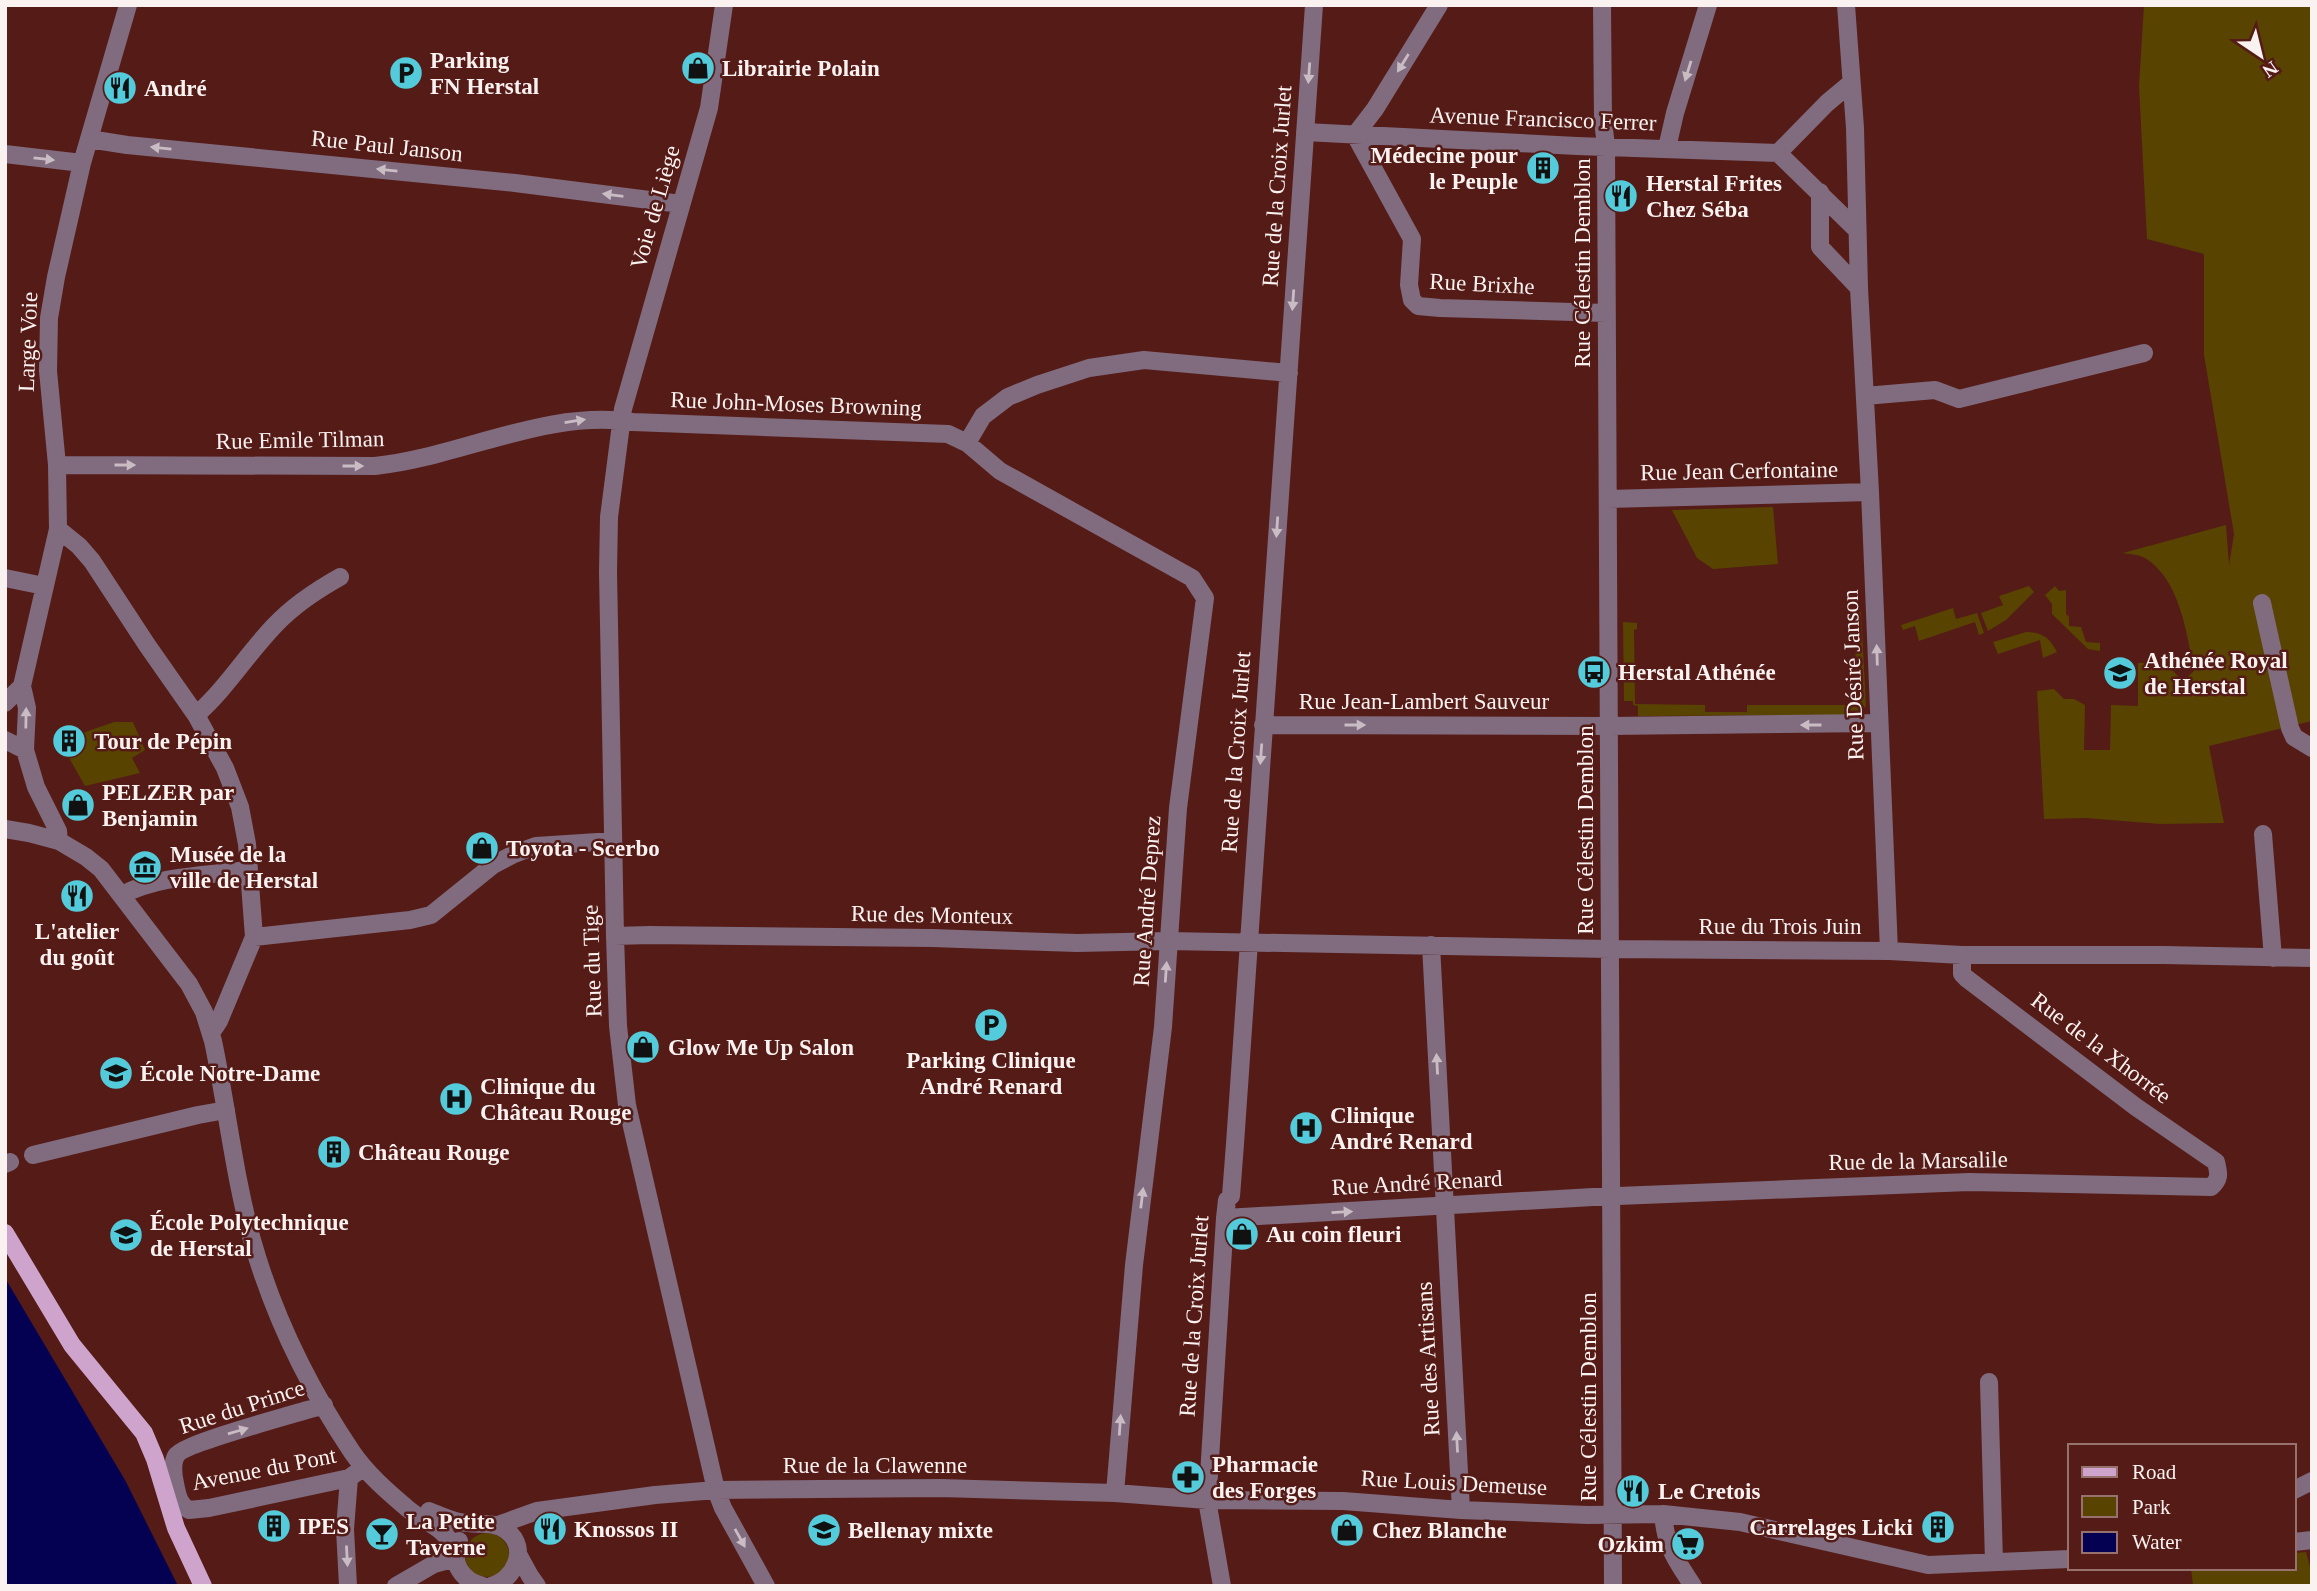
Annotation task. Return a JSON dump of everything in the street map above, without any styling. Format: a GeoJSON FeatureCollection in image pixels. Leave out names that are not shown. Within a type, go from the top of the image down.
{"type":"FeatureCollection","features":[{"type":"Feature","properties":{"kind":"main road"},"geometry":{"type":"LineString","coordinates":[[5,1233],[9,1246],[83,1361],[144,1433],[155,1459],[176,1528],[203,1586]]}},
{"type":"Feature","properties":{"kind":"street","name":"Large Voie"},"geometry":{"type":"LineString","coordinates":[[22,686],[58,530],[57,465],[48,382],[49,318],[82,163],[128,5]]}},
{"type":"Feature","properties":{"kind":"street","name":"Voie de Liège"},"geometry":{"type":"LineString","coordinates":[[621,421],[709,108],[724,5]]}},
{"type":"Feature","properties":{"kind":"street","name":"Rue de la Croix Jurlet"},"geometry":{"type":"LineString","coordinates":[[1222,1586],[1207,1500],[1225,1218],[1227,1200],[1231,1196],[1314,5]]}},
{"type":"Feature","properties":{"kind":"street"},"geometry":{"type":"LineString","coordinates":[[1355,135],[1375,109],[1439,5]]}},
{"type":"Feature","properties":{"kind":"street","name":"Rue Célestin Demblon"},"geometry":{"type":"LineString","coordinates":[[1602,5],[1603,121],[1606,146],[1613,1586]]}},
{"type":"Feature","properties":{"kind":"street"},"geometry":{"type":"LineString","coordinates":[[1667,148],[1708,5]]}},
{"type":"Feature","properties":{"kind":"street","name":"Rue Désiré Janson"},"geometry":{"type":"LineString","coordinates":[[1846,5],[1855,128],[1859,288],[1889,951]]}},
{"type":"Feature","properties":{"kind":"street"},"geometry":{"type":"LineString","coordinates":[[1851,83],[1827,103],[1778,153],[1857,230]]}},
{"type":"Feature","properties":{"kind":"street","name":"Avenue Francisco Ferrer"},"geometry":{"type":"LineString","coordinates":[[1305,132],[1778,153]]}},
{"type":"Feature","properties":{"kind":"street","name":"Rue Brixhe"},"geometry":{"type":"LineString","coordinates":[[1355,135],[1412,239],[1409,285],[1412,300],[1418,306],[1606,313]]}},
{"type":"Feature","properties":{"kind":"street","name":"Rue Paul Janson"},"geometry":{"type":"LineString","coordinates":[[89,139],[515,183],[681,204]]}},
{"type":"Feature","properties":{"kind":"street"},"geometry":{"type":"LineString","coordinates":[[5,155],[82,163]]}},
{"type":"Feature","properties":{"kind":"street"},"geometry":{"type":"LineString","coordinates":[[1820,192],[1820,247],[1859,288]]}},
{"type":"Feature","properties":{"kind":"street"},"geometry":{"type":"LineString","coordinates":[[1865,396],[1935,390],[1959,398],[2144,353]]}},
{"type":"Feature","properties":{"kind":"street"},"geometry":{"type":"LineString","coordinates":[[967,443],[983,416],[1008,397],[1089,368],[1144,360],[1289,373]]}},
{"type":"Feature","properties":{"kind":"street","name":"Rue Emile Tilman"},"geometry":{"type":"LineString","coordinates":[[57,465],[375,466],[411,461],[591,418],[621,421]]}},
{"type":"Feature","properties":{"kind":"street","name":"Rue John-Moses Browning"},"geometry":{"type":"LineString","coordinates":[[621,421],[948,434],[967,443]]}},
{"type":"Feature","properties":{"kind":"street","name":"Rue du Tige"},"geometry":{"type":"LineString","coordinates":[[621,421],[609,517],[615,936],[618,1026],[627,1105],[716,1490],[723,1508],[766,1586]]}},
{"type":"Feature","properties":{"kind":"street","name":"Rue André Deprez"},"geometry":{"type":"LineString","coordinates":[[967,443],[1000,471],[1192,578],[1206,598],[1178,808],[1163,1027],[1126,1341],[1115,1493]]}},
{"type":"Feature","properties":{"kind":"street","name":"Rue Jean Cerfontaine"},"geometry":{"type":"LineString","coordinates":[[1608,499],[1870,492]]}},
{"type":"Feature","properties":{"kind":"street"},"geometry":{"type":"LineString","coordinates":[[58,530],[79,546],[92,561],[146,645],[196,715],[225,768],[240,807],[247,844],[254,937],[219,1021],[211,1033]]}},
{"type":"Feature","properties":{"kind":"street"},"geometry":{"type":"LineString","coordinates":[[196,715],[274,626],[305,597],[340,577]]}},
{"type":"Feature","properties":{"kind":"street"},"geometry":{"type":"LineString","coordinates":[[5,578],[44,586]]}},
{"type":"Feature","properties":{"kind":"street"},"geometry":{"type":"LineString","coordinates":[[2262,603],[2290,728],[2294,737],[2312,748]]}},
{"type":"Feature","properties":{"kind":"street"},"geometry":{"type":"LineString","coordinates":[[5,703],[22,686]]}},
{"type":"Feature","properties":{"kind":"street"},"geometry":{"type":"LineString","coordinates":[[22,686],[27,708],[25,750],[36,787],[58,831],[59,841]]}},
{"type":"Feature","properties":{"kind":"street","name":"Rue Jean-Lambert Sauveur"},"geometry":{"type":"LineString","coordinates":[[1263,725],[1609,726],[1879,723]]}},
{"type":"Feature","properties":{"kind":"street"},"geometry":{"type":"LineString","coordinates":[[5,740],[25,750]]}},
{"type":"Feature","properties":{"kind":"street"},"geometry":{"type":"LineString","coordinates":[[5,830],[41,835],[59,841],[93,862],[122,895],[194,991],[211,1033],[247,1222],[261,1269],[298,1355],[356,1473],[397,1497],[408,1509],[440,1529],[457,1565],[467,1579],[483,1586]]}},
{"type":"Feature","properties":{"kind":"street"},"geometry":{"type":"LineString","coordinates":[[2263,834],[2273,958]]}},
{"type":"Feature","properties":{"kind":"street"},"geometry":{"type":"LineString","coordinates":[[254,937],[375,925],[431,915],[493,865],[514,854],[536,846],[613,841]]}},
{"type":"Feature","properties":{"kind":"street"},"geometry":{"type":"LineString","coordinates":[[122,895],[133,889],[172,879],[247,870]]}},
{"type":"Feature","properties":{"kind":"street","name":"Rue des Monteux"},"geometry":{"type":"LineString","coordinates":[[615,936],[932,938],[1077,943],[1249,942]]}},
{"type":"Feature","properties":{"kind":"street","name":"Rue du Trois Juin"},"geometry":{"type":"LineString","coordinates":[[1249,942],[1889,951],[1962,955],[2312,958]]}},
{"type":"Feature","properties":{"kind":"street","name":"Rue des Artisans"},"geometry":{"type":"LineString","coordinates":[[1431,945],[1461,1510]]}},
{"type":"Feature","properties":{"kind":"street","name":"Rue de la Xhorrée"},"geometry":{"type":"LineString","coordinates":[[1962,955],[1962,974],[1966,978],[2136,1107],[2209,1157],[2216,1163],[2219,1176]]}},
{"type":"Feature","properties":{"kind":"street"},"geometry":{"type":"LineString","coordinates":[[33,1155],[226,1110]]}},
{"type":"Feature","properties":{"kind":"street","name":"Rue de la Marsalile"},"geometry":{"type":"LineString","coordinates":[[1612,1196],[1969,1182],[2211,1187],[2219,1176]]}},
{"type":"Feature","properties":{"kind":"street","name":"Rue André Renard"},"geometry":{"type":"LineString","coordinates":[[1225,1218],[1612,1196]]}},
{"type":"Feature","properties":{"kind":"street"},"geometry":{"type":"LineString","coordinates":[[1989,1382],[1994,1562]]}},
{"type":"Feature","properties":{"kind":"street","name":"Rue du Prince"},"geometry":{"type":"LineString","coordinates":[[176,1456],[193,1445],[324,1405]]}},
{"type":"Feature","properties":{"kind":"street","name":"Avenue du Pont"},"geometry":{"type":"LineString","coordinates":[[176,1456],[173,1474],[176,1488],[181,1504],[189,1510],[356,1473]]}},
{"type":"Feature","properties":{"kind":"street"},"geometry":{"type":"LineString","coordinates":[[348,1586],[345,1529],[356,1473]]}},
{"type":"Feature","properties":{"kind":"street"},"geometry":{"type":"LineString","coordinates":[[2296,1489],[2312,1481]]}},
{"type":"Feature","properties":{"kind":"street","name":"Rue de la Clawenne"},"geometry":{"type":"LineString","coordinates":[[397,1497],[448,1519],[477,1525],[498,1525],[537,1511],[652,1495],[716,1490],[907,1488],[1115,1493],[1207,1500]]}},
{"type":"Feature","properties":{"kind":"street","name":"Rue Louis Demeuse"},"geometry":{"type":"LineString","coordinates":[[1207,1500],[1343,1501],[1461,1510],[1588,1515],[1663,1514],[1740,1522],[1928,1565],[2068,1559]]}},
{"type":"Feature","properties":{"kind":"street"},"geometry":{"type":"LineString","coordinates":[[493,1585],[507,1579],[512,1573],[528,1528],[544,1510]]}},
{"type":"Feature","properties":{"kind":"street"},"geometry":{"type":"LineString","coordinates":[[1663,1514],[1665,1537],[1670,1550],[1693,1586]]}},
{"type":"Feature","properties":{"kind":"street"},"geometry":{"type":"LineString","coordinates":[[457,1565],[461,1537],[477,1525]]}},
{"type":"Feature","properties":{"kind":"street"},"geometry":{"type":"LineString","coordinates":[[498,1525],[513,1536],[518,1552],[537,1586]]}},
{"type":"Feature","properties":{"kind":"street"},"geometry":{"type":"LineString","coordinates":[[396,1586],[435,1564],[457,1565]]}},
{"type":"Feature","properties":{"kind":"street"},"geometry":{"type":"LineString","coordinates":[[493,1585],[501,1586]]}},
{"type":"Feature","properties":{"kind":"green space"},"geometry":{"type":"Polygon","coordinates":[[[2144,5],[2312,5],[2312,721],[2209,746],[2224,823],[2160,824],[2086,818],[2044,819],[2037,691],[2054,689],[2064,699],[2074,699],[2085,705],[2084,750],[2110,750],[2111,705],[2138,706],[2138,663],[2165,663],[2183,681],[2194,671],[2180,609],[2166,579],[2157,567],[2145,558],[2123,553],[2226,525],[2229,565],[2234,534],[2204,355],[2204,254],[2147,239],[2139,86],[2144,5]]]}},
{"type":"Feature","properties":{"kind":"green space"},"geometry":{"type":"Polygon","coordinates":[[[1773,507],[1778,564],[1713,569],[1697,558],[1672,510],[1773,507]]]}},
{"type":"Feature","properties":{"kind":"green space"},"geometry":{"type":"Polygon","coordinates":[[[2029,586],[2034,592],[2006,620],[1988,631],[1981,613],[2003,605],[1999,596],[2029,586]]]}},
{"type":"Feature","properties":{"kind":"green space"},"geometry":{"type":"Polygon","coordinates":[[[2055,586],[2059,591],[2066,590],[2069,626],[2081,627],[2086,642],[2100,643],[2100,651],[2088,649],[2052,614],[2052,604],[2045,595],[2055,586]]]}},
{"type":"Feature","properties":{"kind":"green space"},"geometry":{"type":"Polygon","coordinates":[[[1953,608],[1956,619],[1977,613],[1984,633],[1979,635],[1975,622],[1919,641],[1915,626],[1903,630],[1901,625],[1953,608]]]}},
{"type":"Feature","properties":{"kind":"green space"},"geometry":{"type":"Polygon","coordinates":[[[1855,612],[1861,612],[1866,706],[1857,715],[1638,716],[1638,706],[1633,705],[1633,701],[1624,701],[1623,622],[1637,623],[1637,629],[1634,630],[1635,704],[1705,705],[1705,712],[1747,712],[1747,705],[1856,705],[1855,612]]]}},
{"type":"Feature","properties":{"kind":"green space"},"geometry":{"type":"Polygon","coordinates":[[[2026,632],[2045,637],[2057,652],[2043,658],[2040,640],[1998,654],[1993,642],[2026,632]]]}},
{"type":"Feature","properties":{"kind":"green space"},"geometry":{"type":"Polygon","coordinates":[[[114,722],[133,722],[145,750],[132,758],[140,773],[85,786],[64,749],[76,745],[75,742],[79,740],[77,735],[114,722]]]}},
{"type":"Feature","properties":{"kind":"green space"},"geometry":{"type":"Polygon","coordinates":[[[487,1533],[502,1540],[509,1555],[502,1570],[487,1577],[472,1570],[465,1555],[472,1540],[487,1533]]]}},
{"type":"Feature","properties":{"kind":"green space"},"geometry":{"type":"Polygon","coordinates":[[[2306,1552],[2312,1586],[2193,1586],[2191,1570],[2296,1570],[2296,1553],[2306,1552]]]}},
{"type":"Feature","properties":{"kind":"water"},"geometry":{"type":"Polygon","coordinates":[[[5,1278],[125,1480],[178,1586],[5,1586],[5,1278]]]}},
{"type":"Feature","properties":{"kind":"place","name":"Librairie Polain"},"geometry":{"type":"Point","coordinates":[698,68]}},
{"type":"Feature","properties":{"kind":"place","name":"Parking FN Herstal"},"geometry":{"type":"Point","coordinates":[406,73]}},
{"type":"Feature","properties":{"kind":"place","name":"André"},"geometry":{"type":"Point","coordinates":[120,88]}},
{"type":"Feature","properties":{"kind":"place","name":"Médecine pour le Peuple"},"geometry":{"type":"Point","coordinates":[1543,168]}},
{"type":"Feature","properties":{"kind":"place","name":"Herstal Frites Chez Séba"},"geometry":{"type":"Point","coordinates":[1621,196]}},
{"type":"Feature","properties":{"kind":"place","name":"Herstal Athénée"},"geometry":{"type":"Point","coordinates":[1594,672]}},
{"type":"Feature","properties":{"kind":"place","name":"Athénée Royal de Herstal"},"geometry":{"type":"Point","coordinates":[2120,673]}},
{"type":"Feature","properties":{"kind":"place","name":"Tour de Pépin"},"geometry":{"type":"Point","coordinates":[69,741]}},
{"type":"Feature","properties":{"kind":"place","name":"PELZER par Benjamin"},"geometry":{"type":"Point","coordinates":[78,805]}},
{"type":"Feature","properties":{"kind":"place","name":"Toyota - Scerbo"},"geometry":{"type":"Point","coordinates":[482,848]}},
{"type":"Feature","properties":{"kind":"place","name":"Musée de la ville de Herstal"},"geometry":{"type":"Point","coordinates":[145,867]}},
{"type":"Feature","properties":{"kind":"place","name":"L'atelier du goût"},"geometry":{"type":"Point","coordinates":[77,896]}},
{"type":"Feature","properties":{"kind":"place","name":"Parking Clinique André Renard"},"geometry":{"type":"Point","coordinates":[991,1025]}},
{"type":"Feature","properties":{"kind":"place","name":"Glow Me Up Salon"},"geometry":{"type":"Point","coordinates":[643,1047]}},
{"type":"Feature","properties":{"kind":"place","name":"École Notre-Dame"},"geometry":{"type":"Point","coordinates":[116,1073]}},
{"type":"Feature","properties":{"kind":"place","name":"Clinique du Château Rouge"},"geometry":{"type":"Point","coordinates":[456,1099]}},
{"type":"Feature","properties":{"kind":"place","name":"Clinique André Renard"},"geometry":{"type":"Point","coordinates":[1306,1128]}},
{"type":"Feature","properties":{"kind":"place","name":"Château Rouge"},"geometry":{"type":"Point","coordinates":[334,1152]}},
{"type":"Feature","properties":{"kind":"place","name":"Au coin fleuri"},"geometry":{"type":"Point","coordinates":[1242,1234]}},
{"type":"Feature","properties":{"kind":"place","name":"École Polytechnique de Herstal"},"geometry":{"type":"Point","coordinates":[126,1235]}},
{"type":"Feature","properties":{"kind":"place","name":"Pharmacie des Forges"},"geometry":{"type":"Point","coordinates":[1188,1477]}},
{"type":"Feature","properties":{"kind":"place","name":"Le Cretois"},"geometry":{"type":"Point","coordinates":[1633,1491]}},
{"type":"Feature","properties":{"kind":"place","name":"IPES"},"geometry":{"type":"Point","coordinates":[274,1526]}},
{"type":"Feature","properties":{"kind":"place","name":"Carrelages Licki"},"geometry":{"type":"Point","coordinates":[1938,1527]}},
{"type":"Feature","properties":{"kind":"place","name":"Knossos II"},"geometry":{"type":"Point","coordinates":[550,1529]}},
{"type":"Feature","properties":{"kind":"place","name":"Bellenay mixte"},"geometry":{"type":"Point","coordinates":[824,1530]}},
{"type":"Feature","properties":{"kind":"place","name":"Chez Blanche"},"geometry":{"type":"Point","coordinates":[1347,1530]}},
{"type":"Feature","properties":{"kind":"place","name":"La Petite Taverne"},"geometry":{"type":"Point","coordinates":[382,1534]}},
{"type":"Feature","properties":{"kind":"place","name":"Ozkim"},"geometry":{"type":"Point","coordinates":[1688,1544]}}]}
